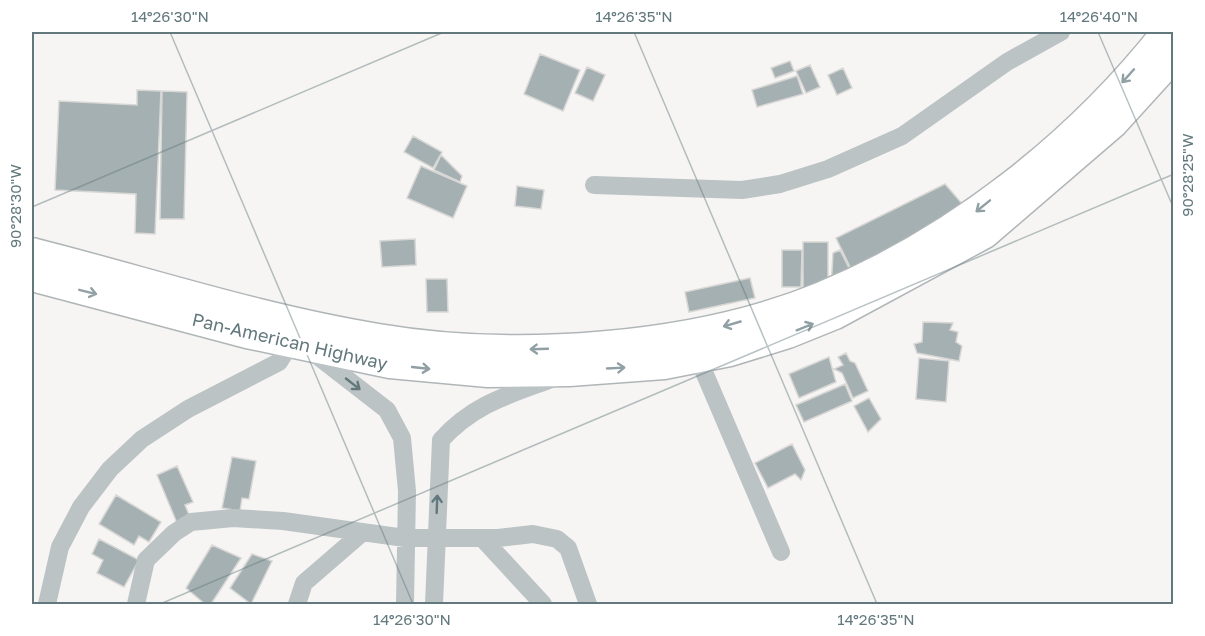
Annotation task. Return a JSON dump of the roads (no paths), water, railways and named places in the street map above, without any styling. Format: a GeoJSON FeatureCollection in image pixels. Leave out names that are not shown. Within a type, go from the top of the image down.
{"type":"FeatureCollection","features":[{"type":"Feature","properties":{"kind":"highway","name":"Pan-American Highway"},"geometry":{"type":"LineString","coordinates":[[32,252],[260,312],[378,338],[441,346],[537,349],[657,339],[723,326],[821,296],[971,216],[1098,109],[1166,32]]}},
{"type":"Feature","properties":{"kind":"highway","name":"Pan-American Highway"},"geometry":{"type":"LineString","coordinates":[[32,277],[299,346],[390,364],[488,373],[569,372],[664,365],[730,352],[788,334],[835,315],[986,234],[1113,124],[1173,57]]}},
{"type":"Feature","properties":{"kind":"street"},"geometry":{"type":"LineString","coordinates":[[594,185],[742,190],[780,184],[818,172],[902,136],[1007,62],[1061,32]]}},
{"type":"Feature","properties":{"kind":"street"},"geometry":{"type":"LineString","coordinates":[[47,604],[60,547],[81,507],[110,469],[142,440],[188,410],[279,362],[299,346],[387,411],[402,438],[407,491],[405,604]]}},
{"type":"Feature","properties":{"kind":"street"},"geometry":{"type":"LineString","coordinates":[[698,358],[782,552]]}},
{"type":"Feature","properties":{"kind":"street"},"geometry":{"type":"LineString","coordinates":[[434,604],[441,440],[460,420],[482,406],[569,372]]}},
{"type":"Feature","properties":{"kind":"street"},"geometry":{"type":"LineString","coordinates":[[136,604],[146,560],[174,533],[191,522],[233,518],[283,520],[405,538],[482,538],[533,534],[558,539],[568,548],[588,604]]}},
{"type":"Feature","properties":{"kind":"street"},"geometry":{"type":"LineString","coordinates":[[297,604],[304,583],[363,532]]}},
{"type":"Feature","properties":{"kind":"street"},"geometry":{"type":"LineString","coordinates":[[482,538],[543,604]]}}]}
